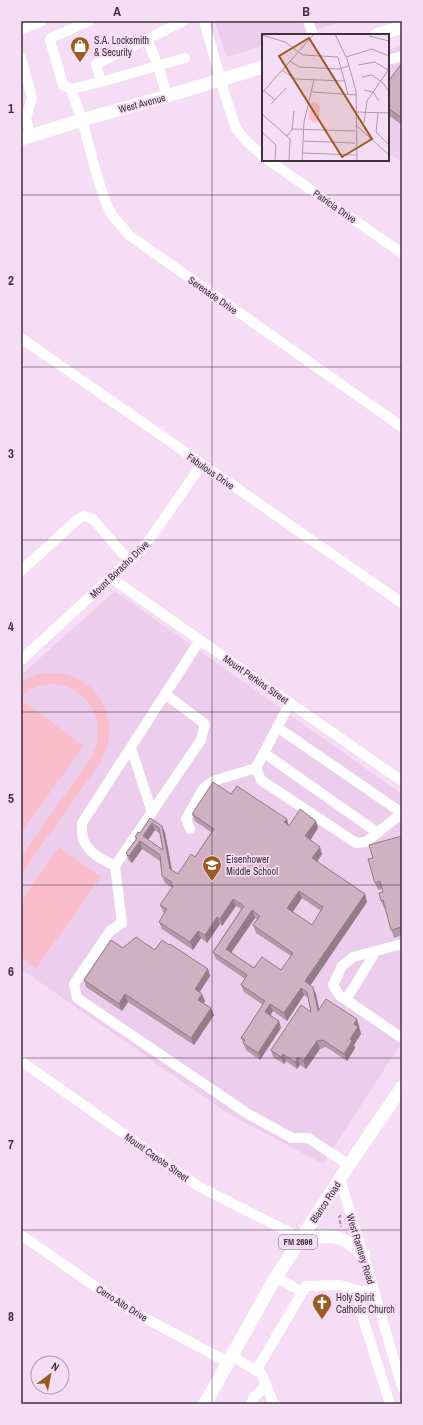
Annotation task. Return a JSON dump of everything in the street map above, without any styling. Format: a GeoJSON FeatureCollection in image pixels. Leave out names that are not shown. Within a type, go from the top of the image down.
{"type":"FeatureCollection","features":[{"type":"Feature","properties":{"kind":"main road"},"geometry":{"type":"LineString","coordinates":[[379,34],[402,27]]}},
{"type":"Feature","properties":{"kind":"main road","name":"West Avenue"},"geometry":{"type":"LineString","coordinates":[[26,137],[262,67]]}},
{"type":"Feature","properties":{"kind":"main road","name":"Blanco Road"},"geometry":{"type":"LineString","coordinates":[[205,1404],[276,1277],[402,1087]]}},
{"type":"Feature","properties":{"kind":"main road"},"geometry":{"type":"LineString","coordinates":[[301,1238],[333,1236],[353,1245],[364,1255]]}},
{"type":"Feature","properties":{"kind":"street"},"geometry":{"type":"LineString","coordinates":[[21,30],[42,21]]}},
{"type":"Feature","properties":{"kind":"street","name":"Serenade Drive"},"geometry":{"type":"LineString","coordinates":[[89,21],[51,38],[50,40],[63,85],[71,89],[82,120],[97,176],[106,203],[112,215],[130,236],[402,427]]}},
{"type":"Feature","properties":{"kind":"street"},"geometry":{"type":"LineString","coordinates":[[101,82],[96,64],[184,21]]}},
{"type":"Feature","properties":{"kind":"street"},"geometry":{"type":"LineString","coordinates":[[204,21],[237,130],[246,141],[262,155]]}},
{"type":"Feature","properties":{"kind":"street"},"geometry":{"type":"LineString","coordinates":[[308,21],[312,34]]}},
{"type":"Feature","properties":{"kind":"street"},"geometry":{"type":"LineString","coordinates":[[147,39],[158,66],[167,96]]}},
{"type":"Feature","properties":{"kind":"street"},"geometry":{"type":"LineString","coordinates":[[389,60],[402,56]]}},
{"type":"Feature","properties":{"kind":"street"},"geometry":{"type":"LineString","coordinates":[[21,58],[32,98],[26,118],[26,137]]}},
{"type":"Feature","properties":{"kind":"street"},"geometry":{"type":"LineString","coordinates":[[71,89],[185,58]]}},
{"type":"Feature","properties":{"kind":"street","name":"Patricia Drive"},"geometry":{"type":"LineString","coordinates":[[269,161],[402,253]]}},
{"type":"Feature","properties":{"kind":"street","name":"Fabulous Drive"},"geometry":{"type":"LineString","coordinates":[[21,338],[402,603]]}},
{"type":"Feature","properties":{"kind":"street","name":"Mount Boracho Drive"},"geometry":{"type":"LineString","coordinates":[[21,660],[141,550],[202,464]]}},
{"type":"Feature","properties":{"kind":"street"},"geometry":{"type":"LineString","coordinates":[[21,572],[78,519],[84,516],[93,519],[129,561]]}},
{"type":"Feature","properties":{"kind":"street","name":"Mount Perkins Street"},"geometry":{"type":"LineString","coordinates":[[111,578],[402,781]]}},
{"type":"Feature","properties":{"kind":"street"},"geometry":{"type":"LineString","coordinates":[[115,866],[98,857],[87,848],[83,838],[82,823],[200,640]]}},
{"type":"Feature","properties":{"kind":"street"},"geometry":{"type":"LineString","coordinates":[[165,694],[205,724],[201,740],[115,866],[122,923],[110,932],[74,984],[77,998],[248,1114],[292,1138],[308,1138],[349,1165]]}},
{"type":"Feature","properties":{"kind":"street"},"geometry":{"type":"LineString","coordinates":[[190,829],[186,819],[203,789],[213,782],[256,768],[290,703]]}},
{"type":"Feature","properties":{"kind":"street"},"geometry":{"type":"LineString","coordinates":[[256,768],[261,780],[356,843],[366,842],[402,813],[277,727]]}},
{"type":"Feature","properties":{"kind":"street"},"geometry":{"type":"LineString","coordinates":[[131,748],[152,812]]}},
{"type":"Feature","properties":{"kind":"street"},"geometry":{"type":"LineString","coordinates":[[264,753],[378,833]]}},
{"type":"Feature","properties":{"kind":"street"},"geometry":{"type":"LineString","coordinates":[[402,944],[353,957],[342,966],[333,985],[339,995],[402,1038]]}},
{"type":"Feature","properties":{"kind":"street"},"geometry":{"type":"LineString","coordinates":[[346,1000],[376,951]]}},
{"type":"Feature","properties":{"kind":"street","name":"Mount Capote Street"},"geometry":{"type":"LineString","coordinates":[[21,1062],[198,1186],[301,1238]]}},
{"type":"Feature","properties":{"kind":"street","name":"West Ramsey Road"},"geometry":{"type":"LineString","coordinates":[[340,1179],[364,1255],[402,1387]]}},
{"type":"Feature","properties":{"kind":"street","name":"Cerro Alto Drive"},"geometry":{"type":"LineString","coordinates":[[21,1235],[121,1304],[141,1316],[256,1371]]}},
{"type":"Feature","properties":{"kind":"street"},"geometry":{"type":"LineString","coordinates":[[276,1277],[302,1292]]}},
{"type":"Feature","properties":{"kind":"street"},"geometry":{"type":"LineString","coordinates":[[274,1404],[261,1373],[256,1371],[306,1286],[340,1285],[359,1291],[374,1291]]}},
{"type":"Feature","properties":{"kind":"street"},"geometry":{"type":"LineString","coordinates":[[359,1291],[360,1312],[390,1404]]}},
{"type":"Feature","properties":{"kind":"street"},"geometry":{"type":"LineString","coordinates":[[251,1404],[254,1397],[266,1386]]}},
{"type":"Feature","properties":{"kind":"path"},"geometry":{"type":"LineString","coordinates":[[337,1214],[340,1216],[342,1230]]}},
{"type":"Feature","properties":{"kind":"shaded area"},"geometry":{"type":"Polygon","coordinates":[[[215,21],[344,21],[301,34],[262,34],[262,46],[226,57],[215,21]]]}},
{"type":"Feature","properties":{"kind":"shaded area"},"geometry":{"type":"Polygon","coordinates":[[[402,46],[402,162],[389,154],[389,50],[402,46]]]}},
{"type":"Feature","properties":{"kind":"shaded area","name":"Eisenhower Middle School"},"geometry":{"type":"Polygon","coordinates":[[[115,591],[402,794],[402,1042],[323,1164],[227,1113],[21,969],[21,675],[115,591]]]}},
{"type":"Feature","properties":{"kind":"shaded area"},"geometry":{"type":"Polygon","coordinates":[[[43,673],[71,676],[83,682],[93,690],[101,700],[106,712],[109,724],[109,736],[101,762],[21,874],[21,856],[91,758],[97,740],[97,723],[92,708],[82,696],[69,687],[53,684],[37,687],[21,696],[21,682],[43,673]]]}},
{"type":"Feature","properties":{"kind":"shaded area"},"geometry":{"type":"Polygon","coordinates":[[[24,702],[84,746],[21,832],[21,707],[24,702]]]}},
{"type":"Feature","properties":{"kind":"shaded area"},"geometry":{"type":"Polygon","coordinates":[[[59,847],[101,877],[36,968],[21,958],[21,901],[59,847]]]}},
{"type":"Feature","properties":{"kind":"building"},"geometry":{"type":"Polygon","coordinates":[[[402,63],[402,118],[389,109],[389,81],[402,63]]]}},
{"type":"Feature","properties":{"kind":"building"},"geometry":{"type":"Polygon","coordinates":[[[213,782],[231,794],[237,786],[287,819],[284,822],[289,826],[300,809],[316,821],[305,836],[320,847],[312,858],[365,894],[305,981],[313,987],[318,1011],[326,999],[357,1019],[354,1024],[358,1027],[350,1039],[352,1041],[344,1054],[323,1040],[317,1041],[303,1061],[298,1057],[295,1062],[283,1054],[281,1057],[271,1050],[301,1005],[311,1012],[307,992],[301,988],[284,1013],[270,1004],[265,1012],[279,1021],[258,1053],[243,1043],[245,1040],[241,1038],[265,1001],[241,985],[247,975],[213,952],[244,906],[233,899],[220,919],[217,917],[205,935],[198,931],[190,942],[159,922],[167,909],[160,905],[173,886],[171,885],[172,882],[162,876],[160,855],[140,841],[129,856],[126,853],[137,838],[135,837],[138,832],[140,833],[150,818],[162,826],[170,869],[178,874],[191,854],[195,857],[214,829],[192,814],[213,782]],[[152,823],[143,836],[163,850],[159,828],[152,823]],[[299,891],[287,908],[312,925],[323,907],[299,891]],[[252,910],[226,949],[254,968],[262,957],[281,970],[293,953],[253,925],[260,916],[252,910]]]}},
{"type":"Feature","properties":{"kind":"building"},"geometry":{"type":"Polygon","coordinates":[[[402,836],[402,927],[391,930],[383,900],[381,901],[379,893],[383,892],[380,881],[375,883],[368,859],[373,858],[369,845],[402,836]]]}},
{"type":"Feature","properties":{"kind":"building"},"geometry":{"type":"Polygon","coordinates":[[[136,937],[155,950],[162,940],[208,969],[195,989],[202,994],[198,1000],[211,1008],[191,1038],[125,994],[119,1004],[84,980],[111,940],[123,948],[136,937]]]}},
{"type":"Feature","properties":{"kind":"place","name":"S.A. Locksmith & Security"},"geometry":{"type":"Point","coordinates":[80,63]}},
{"type":"Feature","properties":{"kind":"place","name":"Eisenhower Middle School"},"geometry":{"type":"Point","coordinates":[212,882]}},
{"type":"Feature","properties":{"kind":"place","name":"Holy Spirit Catholic Church"},"geometry":{"type":"Point","coordinates":[322,1320]}}]}
